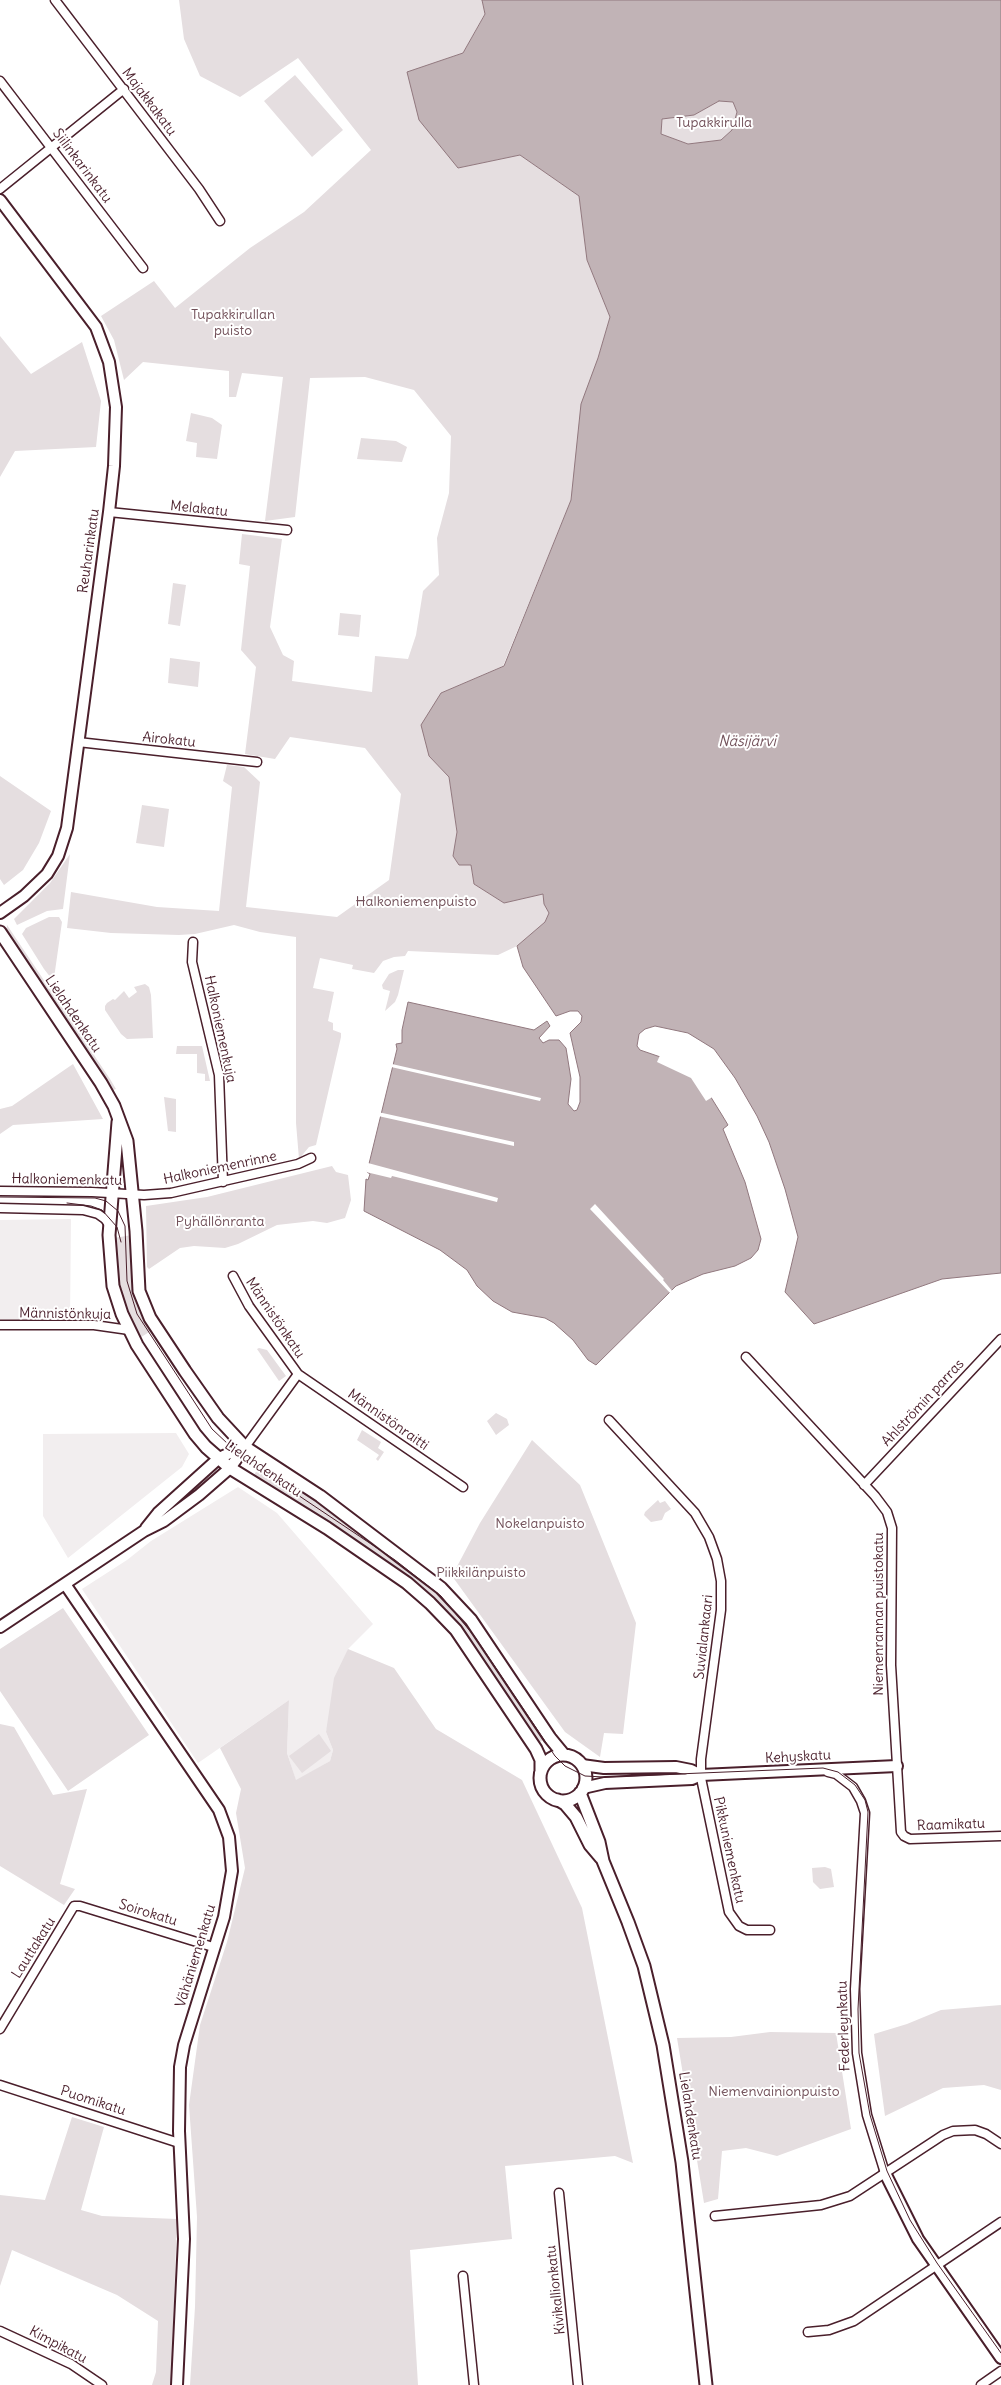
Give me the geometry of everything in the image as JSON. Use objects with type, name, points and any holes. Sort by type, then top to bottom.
[{"type":"main road","name":"Lielahdenkatu","points":[[0,932],[101,1083],[118,1115],[127,1141],[133,1194],[137,1278],[143,1303],[159,1331],[218,1418],[245,1447],[320,1496],[441,1588],[471,1620],[550,1738],[564,1755]]},
{"type":"main road","name":"Lielahdenkatu","points":[[118,1115],[109,1252],[113,1286],[129,1330],[195,1434],[230,1468],[327,1528],[407,1583],[430,1603],[456,1630],[536,1749],[541,1760],[541,1770]]},
{"type":"main road","points":[[564,1755],[577,1760],[582,1765],[585,1776],[581,1790],[574,1798],[558,1800],[551,1797],[541,1786],[541,1770],[550,1759],[564,1755]]},
{"type":"main road","name":"Lielahdenkatu","points":[[581,1790],[599,1842],[603,1861],[644,1966],[669,2078],[682,2162],[706,2385]]},
{"type":"main road","name":"Lielahdenkatu","points":[[558,1800],[565,1804],[576,1817],[590,1846],[603,1861]]},
{"type":"street","name":"Majakkakatu","points":[[55,0],[124,89],[220,220]]},
{"type":"street","name":"Siilinkarinkatu","points":[[0,81],[143,268]]},
{"type":"street","points":[[0,189],[124,89]]},
{"type":"street","name":"Reuharinkatu","points":[[0,200],[96,327],[108,362],[116,408],[114,466],[67,828],[58,856],[47,874],[34,888],[0,913]]},
{"type":"street","name":"Melakatu","points":[[108,512],[287,530]]},
{"type":"street","name":"Airokatu","points":[[78,742],[257,762]]},
{"type":"street","name":"Halkoniemenkuja","points":[[193,942],[192,962],[219,1075],[223,1182]]},
{"type":"street","name":"Halkoniemenrinne","points":[[133,1194],[171,1193],[298,1164],[312,1158]]},
{"type":"street","name":"Halkoniemenkatu","points":[[0,1191],[133,1194]]},
{"type":"street","name":"Halkoniemenkatu","points":[[0,1208],[82,1210],[98,1214],[110,1226]]},
{"type":"street","name":"Männistönkatu","points":[[233,1276],[249,1306],[298,1374],[245,1447]]},
{"type":"street","name":"Männistönkuja","points":[[0,1326],[94,1325],[129,1330]]},
{"type":"street","name":"Ahlströmin parras","points":[[864,1484],[1001,1339]]},
{"type":"street","name":"Niemenrannan puistokatu","points":[[746,1357],[864,1484],[887,1512],[892,1528],[891,1665],[901,1827],[904,1836]]},
{"type":"street","name":"Männistönraitti","points":[[298,1374],[463,1487]]},
{"type":"street","name":"Suvialankaari","points":[[609,1420],[695,1513],[717,1559],[721,1581],[721,1610],[701,1759],[701,1775]]},
{"type":"street","points":[[144,1531],[158,1513],[219,1458],[245,1447]]},
{"type":"street","points":[[0,1627],[144,1531],[164,1521],[198,1496],[230,1468],[245,1447]]},
{"type":"street","name":"Vähäniemenkatu","points":[[65,1584],[218,1810],[229,1838],[232,1871],[224,1917],[213,1947],[184,2045],[179,2091],[179,2143],[184,2239],[177,2385]]},
{"type":"street","name":"Kehyskatu","points":[[582,1765],[604,1768],[676,1767],[691,1770],[701,1775]]},
{"type":"street","name":"Kehyskatu","points":[[581,1790],[605,1783],[692,1779],[701,1775],[897,1766]]},
{"type":"street","name":"Federleynkatu","points":[[820,1769],[836,1774],[849,1783],[858,1794],[864,1813],[856,1989],[857,2053],[867,2116],[885,2173],[908,2221],[935,2265],[1001,2358]]},
{"type":"street","name":"Pikkuniemenkatu","points":[[701,1775],[729,1912],[739,1926],[747,1930],[770,1930]]},
{"type":"street","name":"Raamikatu","points":[[904,1836],[910,1839],[1001,1836]]},
{"type":"street","name":"Soirokatu","points":[[74,1906],[80,1906],[213,1947]]},
{"type":"street","name":"Lauttakatu","points":[[0,2029],[74,1906]]},
{"type":"street","name":"Puomikatu","points":[[0,2085],[179,2143]]},
{"type":"street","points":[[715,2216],[822,2205],[850,2196],[943,2135],[953,2131],[975,2130],[986,2134],[1001,2144]]},
{"type":"street","name":"Kivikallionkatu","points":[[559,2193],[578,2385]]},
{"type":"street","points":[[808,2332],[829,2330],[854,2321],[1001,2222]]},
{"type":"street","points":[[463,2276],[474,2385]]},
{"type":"street","name":"Kimpikatu","points":[[0,2331],[71,2364],[102,2385]]},
{"type":"street","points":[[981,2385],[1001,2370]]},
{"type":"shaded area","points":[[71,1219],[70,1321],[0,1321],[0,1220]]},
{"type":"shaded area","points":[[176,1433],[189,1454],[182,1467],[68,1558],[43,1516],[43,1434]]},
{"type":"shaded area","points":[[238,1487],[277,1513],[373,1624],[348,1649],[326,1732],[333,1750],[330,1761],[296,1781],[287,1753],[289,1700],[198,1763],[82,1589],[127,1560],[151,1541]]},
{"type":"green space","points":[[179,0],[482,0],[485,13],[463,53],[408,72],[458,168],[520,155],[579,196],[587,260],[610,317],[598,358],[576,463],[571,500],[503,666],[441,693],[429,756],[449,777],[457,832],[453,856],[459,865],[471,865],[474,884],[504,903],[543,894],[544,904],[549,913],[545,922],[517,946],[498,955],[408,951],[405,956],[383,961],[374,973],[352,969],[353,965],[320,958],[313,988],[334,992],[328,1021],[333,1023],[333,1030],[341,1033],[341,1037],[316,1145],[309,1147],[299,1159],[296,1123],[296,937],[260,932],[234,925],[195,934],[179,935],[111,933],[67,928],[71,892],[157,907],[219,911],[232,787],[223,781],[227,765],[244,767],[260,782],[246,907],[337,917],[389,880],[401,794],[365,748],[290,737],[275,759],[245,754],[256,667],[241,650],[250,566],[239,564],[242,534],[282,539],[270,627],[283,655],[294,661],[292,681],[372,692],[375,656],[408,659],[416,635],[423,591],[439,575],[437,538],[449,493],[451,436],[414,390],[365,377],[310,378],[295,517],[265,521],[283,377],[242,373],[236,397],[229,397],[229,371],[143,362],[124,380],[114,340],[101,316],[154,281],[175,308],[250,248],[304,212],[371,150],[298,58],[240,97],[200,76],[184,39]]},
{"type":"green space","points":[[295,75],[343,130],[312,157],[264,101]]},
{"type":"green space","name":"Tupakkirulla","points":[[719,101],[733,102],[737,112],[732,130],[721,140],[688,144],[661,134],[662,119],[694,115]]},
{"type":"green space","points":[[0,336],[31,374],[82,342],[101,401],[96,447],[15,451],[0,477]]},
{"type":"green space","points":[[191,413],[212,418],[222,425],[217,459],[196,457],[197,443],[186,441]]},
{"type":"green space","points":[[361,438],[396,441],[407,447],[402,462],[357,459]]},
{"type":"green space","points":[[173,583],[186,585],[180,626],[168,624]]},
{"type":"green space","points":[[340,613],[361,615],[359,637],[338,635]]},
{"type":"green space","points":[[170,658],[200,662],[198,687],[168,683]]},
{"type":"green space","points":[[0,776],[51,811],[39,843],[23,870],[4,885],[0,879]]},
{"type":"green space","points":[[142,805],[169,809],[164,847],[136,843]]},
{"type":"green space","points":[[70,854],[63,909],[47,911],[17,925],[14,919],[50,883]]},
{"type":"green space","points":[[49,917],[59,917],[62,922],[54,978],[51,978],[44,969],[22,934],[26,928]]},
{"type":"green space","points":[[7,925],[116,1089],[113,1090],[7,931]]},
{"type":"green space","points":[[398,970],[404,970],[398,995],[395,1002],[385,1011],[390,991],[383,989],[382,985],[389,974]]},
{"type":"green space","points":[[145,984],[149,987],[151,995],[153,1038],[127,1039],[121,1034],[105,1010],[105,1006],[124,991],[129,998],[137,992],[134,987]]},
{"type":"green space","points":[[177,1046],[202,1046],[210,1081],[205,1081],[205,1074],[197,1073],[197,1054],[176,1054]]},
{"type":"green space","points":[[73,1064],[103,1119],[13,1125],[0,1134],[0,1109],[12,1106]]},
{"type":"green space","points":[[164,1097],[176,1099],[176,1132],[168,1131]]},
{"type":"green space","name":"Pyhällönranta","points":[[332,1166],[336,1172],[348,1175],[351,1200],[345,1218],[327,1223],[313,1221],[277,1225],[238,1244],[225,1248],[194,1246],[180,1248],[149,1269],[147,1267],[146,1206],[207,1197]]},
{"type":"green space","points":[[132,1235],[134,1290],[154,1329],[138,1339],[128,1317],[116,1278],[114,1238]]},
{"type":"green space","points":[[257,1349],[267,1350],[286,1376],[279,1381]]},
{"type":"green space","points":[[496,1413],[507,1419],[509,1425],[496,1435],[487,1421]]},
{"type":"green space","points":[[362,1430],[381,1442],[378,1448],[384,1452],[378,1461],[376,1459],[379,1455],[357,1440]]},
{"type":"green space","name":"Nokelanpuisto","points":[[532,1440],[580,1485],[636,1623],[623,1734],[604,1733],[600,1757],[565,1732],[452,1576],[480,1523]]},
{"type":"green space","points":[[261,1464],[324,1503],[410,1566],[456,1608],[546,1738],[537,1744],[456,1625],[252,1478]]},
{"type":"green space","points":[[658,1500],[660,1503],[665,1501],[671,1509],[665,1513],[662,1520],[651,1522],[644,1515]]},
{"type":"green space","points":[[63,1608],[149,1735],[68,1791],[0,1691],[0,1649]]},
{"type":"green space","points":[[348,1649],[394,1668],[436,1729],[522,1780],[582,1908],[633,2163],[615,2156],[505,2166],[512,2239],[410,2250],[418,2385],[190,2385],[195,2307],[197,2217],[189,2105],[200,2025],[227,1942],[245,1868],[236,1813],[241,1789],[220,1748],[289,1700],[287,1753],[296,1780],[330,1761],[333,1750],[326,1732],[334,1678]]},
{"type":"green space","points":[[0,1724],[14,1727],[53,1795],[87,1789],[60,1884],[75,1889],[64,1905],[0,1866]]},
{"type":"green space","points":[[319,1734],[331,1751],[302,1773],[289,1756]]},
{"type":"green space","points":[[825,1867],[831,1869],[834,1887],[820,1889],[813,1882],[812,1868]]},
{"type":"green space","points":[[1001,2005],[1001,2090],[984,2085],[943,2088],[885,2116],[874,2034],[907,2024],[941,2010]]},
{"type":"green space","name":"Niemenvainionpuisto","points":[[770,2032],[836,2033],[851,2129],[777,2156],[746,2148],[722,2151],[718,2199],[704,2203],[677,2038],[731,2037]]},
{"type":"green space","points":[[72,2117],[104,2127],[81,2210],[102,2216],[177,2219],[171,2385],[152,2385],[156,2372],[158,2321],[117,2295],[12,2250],[0,2286],[0,2195],[45,2200]]},
{"type":"water","name":"Näsijärvi","points":[[482,0],[1001,0],[1001,1273],[942,1279],[814,1324],[785,1292],[798,1237],[785,1189],[769,1142],[757,1116],[735,1078],[714,1049],[688,1033],[655,1026],[645,1029],[639,1034],[637,1046],[640,1050],[678,1063],[699,1078],[728,1125],[723,1129],[745,1182],[761,1239],[758,1250],[751,1258],[735,1266],[703,1274],[676,1286],[596,1365],[588,1360],[573,1340],[554,1323],[545,1318],[512,1312],[493,1301],[477,1286],[467,1270],[440,1250],[364,1211],[366,1179],[368,1180],[370,1174],[367,1172],[397,1049],[396,1044],[402,1043],[402,1030],[408,1002],[534,1030],[547,1021],[550,1026],[539,1038],[543,1043],[549,1040],[559,1040],[566,1048],[571,1079],[568,1104],[574,1111],[577,1110],[580,1102],[580,1077],[570,1033],[581,1022],[582,1016],[578,1011],[570,1011],[556,1016],[523,967],[517,946],[545,922],[549,913],[544,904],[543,894],[504,903],[474,884],[471,865],[459,865],[453,856],[457,832],[449,777],[429,756],[421,725],[441,693],[504,666],[571,500],[581,404],[598,358],[610,317],[587,260],[579,196],[520,155],[458,168],[419,120],[407,72],[463,53],[485,14]],"holes":[[[719,101],[733,102],[737,112],[732,130],[721,140],[688,144],[661,134],[662,119],[694,115]]]},
{"type":"pier","points":[[661,1053],[691,1068],[701,1077],[714,1096],[706,1101],[691,1078],[657,1062]]},
{"type":"pier","points":[[391,1064],[541,1098],[540,1101],[391,1067]]},
{"type":"pier","points":[[378,1112],[514,1142],[514,1146],[378,1116]]},
{"type":"pier","points":[[368,1163],[498,1198],[497,1202],[392,1176],[391,1178],[366,1172]]},
{"type":"pier","points":[[595,1204],[664,1279],[673,1292],[671,1294],[590,1209]]},
{"type":"tram line","points":[[0,1197],[95,1198],[106,1201],[118,1211],[125,1226],[127,1281],[137,1314],[212,1429],[244,1459],[395,1560],[441,1596],[475,1637],[555,1756],[565,1766],[585,1776],[604,1777],[823,1768],[838,1772],[855,1785],[865,1800],[868,1812],[858,2009],[859,2053],[870,2115],[887,2171],[910,2220],[937,2263],[1001,2353]]},
{"type":"tram line","points":[[67,1203],[91,1206],[102,1210],[117,1227],[121,1242]]},
{"type":"park label","name":"Tupakkirullan puisto","points":[[233,324]]},
{"type":"park label","name":"Halkoniemenpuisto","points":[[416,902]]},
{"type":"park label","name":"Piikkilänpuisto","points":[[481,1573]]}]
